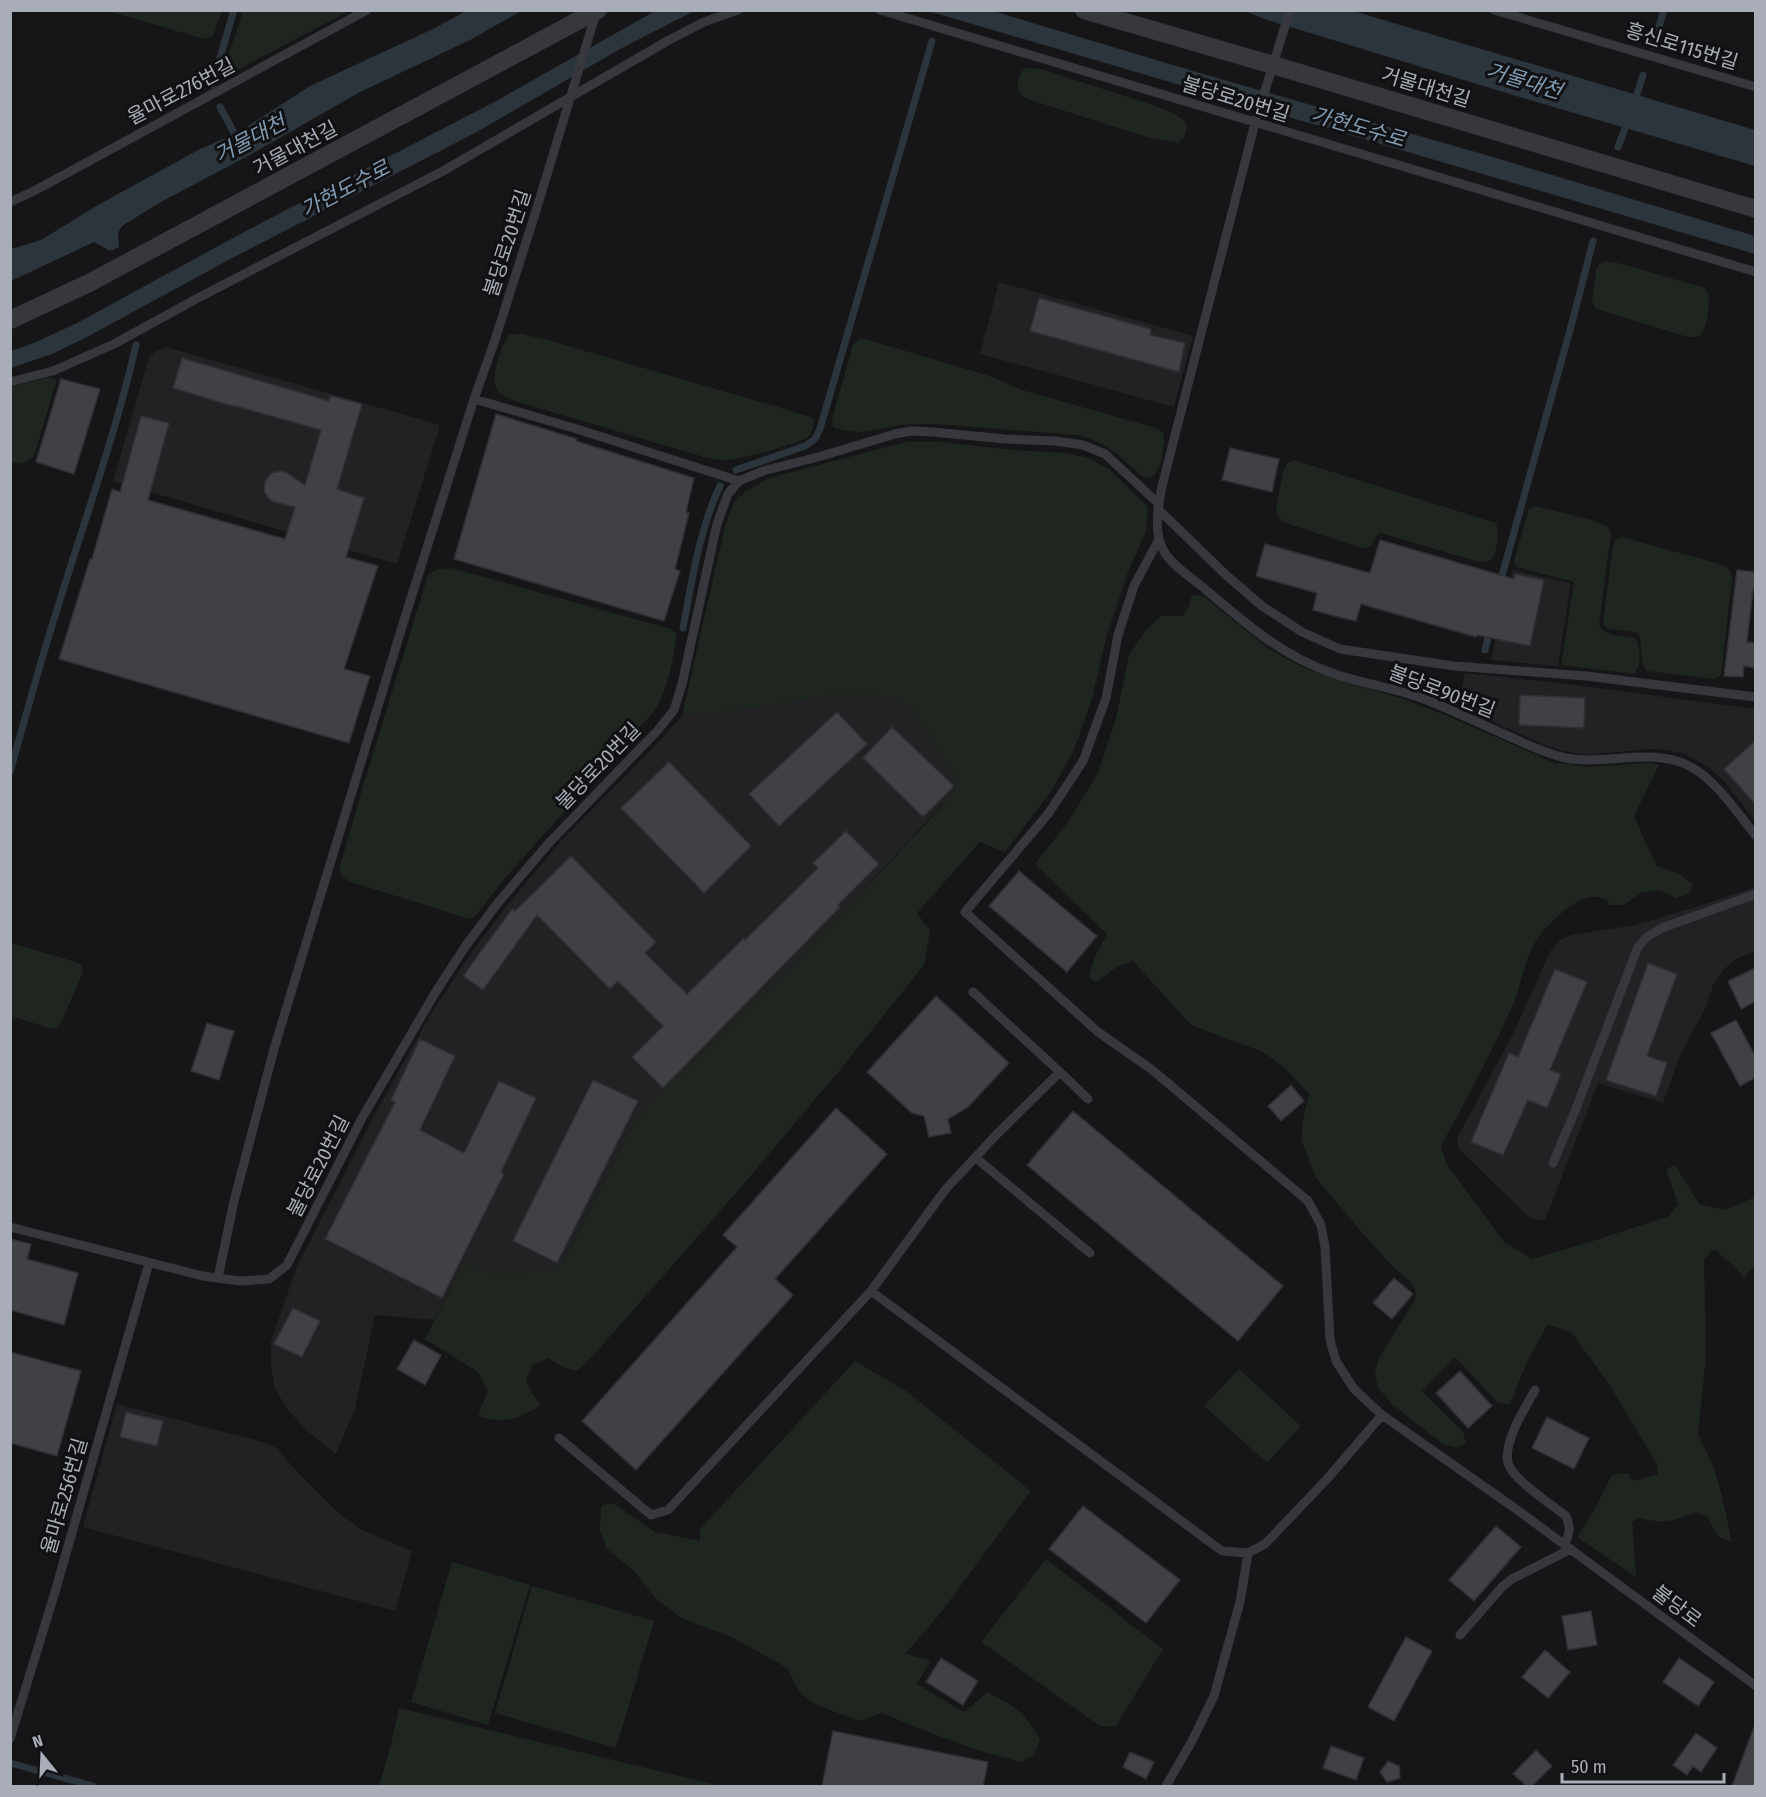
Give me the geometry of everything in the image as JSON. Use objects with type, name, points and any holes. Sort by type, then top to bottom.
[{"type":"street","name":"거물대천길","points":[[1084,10],[1755,209]]},
{"type":"street","name":"거물대천길","points":[[10,320],[89,284],[596,14]]},
{"type":"lane","name":"율마로276번길","points":[[10,202],[368,10]]},
{"type":"lane","points":[[10,382],[53,370],[114,344],[443,171],[669,40],[704,22],[738,10]]},
{"type":"lane","name":"불당로20번길","points":[[880,10],[1755,272]]},
{"type":"lane","points":[[1159,539],[1156,525],[1162,486],[1255,123],[1290,10]]},
{"type":"lane","name":"흥신로115번길","points":[[1494,10],[1755,87]]},
{"type":"lane","name":"불당로20번길","points":[[596,14],[497,333],[474,399],[274,1048],[234,1202],[218,1278],[240,1281],[268,1279],[287,1265],[362,1118],[435,993],[467,944],[497,904],[548,844],[674,710],[682,684],[717,524],[728,494],[739,481]]},
{"type":"lane","points":[[474,399],[739,481],[763,471],[818,458],[911,431],[1083,445],[1105,454],[1217,567],[1262,606],[1302,632],[1340,649],[1454,666],[1586,676],[1755,697]]},
{"type":"lane","name":"불당로90번길","points":[[1159,539],[1165,552],[1177,566],[1252,630],[1296,657],[1333,674],[1391,688],[1424,699],[1543,752],[1589,761],[1653,756],[1673,759],[1692,767],[1709,780],[1755,836]]},
{"type":"lane","name":"불당로","points":[[1159,539],[1134,586],[1118,635],[1106,698],[1083,761],[1048,814],[965,912],[1098,1032],[1151,1069],[1308,1202],[1321,1225],[1325,1247],[1330,1340],[1336,1361],[1354,1389],[1382,1415],[1570,1549],[1755,1686]]},
{"type":"lane","points":[[1553,1163],[1638,947],[1647,937],[1662,928],[1755,894]]},
{"type":"lane","points":[[973,992],[1088,1099]]},
{"type":"lane","points":[[559,1438],[651,1515],[669,1510],[872,1291],[945,1190],[996,1135],[1060,1072]]},
{"type":"lane","points":[[976,1158],[1090,1253]]},
{"type":"lane","points":[[10,1227],[149,1263],[218,1278]]},
{"type":"lane","name":"율마로256번길","points":[[10,1739],[55,1592],[149,1263]]},
{"type":"lane","points":[[872,1291],[1222,1551],[1248,1553],[1265,1544],[1327,1479],[1382,1415]]},
{"type":"lane","points":[[1460,1635],[1502,1587],[1512,1579],[1570,1549],[1570,1526],[1566,1516],[1526,1485],[1514,1474],[1508,1464],[1512,1435],[1535,1390]]},
{"type":"lane","points":[[1166,1786],[1214,1696],[1240,1602],[1248,1553]]},
{"type":"shaded area","points":[[222,10],[213,36],[204,39],[108,11]]},
{"type":"shaded area","points":[[243,10],[349,11],[237,70],[230,69],[227,64],[228,57]]},
{"type":"shaded area","points":[[1026,68],[1041,69],[1173,113],[1184,120],[1187,126],[1184,138],[1178,143],[1147,137],[1027,99],[1018,90],[1022,71]]},
{"type":"shaded area","points":[[1606,261],[1705,288],[1709,295],[1704,331],[1697,337],[1681,335],[1596,309],[1592,303],[1596,270],[1599,264]]},
{"type":"shaded area","points":[[999,282],[1193,336],[1174,407],[980,354]]},
{"type":"shaded area","points":[[510,334],[544,339],[785,409],[813,418],[812,430],[805,439],[772,450],[722,460],[697,455],[511,400],[499,392],[495,380],[497,363]]},
{"type":"shaded area","points":[[859,339],[866,339],[990,376],[1022,390],[1156,428],[1164,434],[1163,452],[1158,469],[1151,478],[1143,477],[1105,446],[1077,435],[933,424],[899,425],[858,432],[833,427],[832,419],[853,345]]},
{"type":"shaded area","points":[[166,347],[440,425],[397,564],[113,481],[149,358]]},
{"type":"shaded area","points":[[55,378],[56,382],[36,450],[26,462],[20,464],[11,462],[11,387]]},
{"type":"shaded area","points":[[906,442],[942,442],[1065,453],[1088,458],[1109,469],[1148,507],[1146,531],[1128,572],[1107,635],[1091,702],[1073,752],[1052,790],[1005,852],[980,842],[917,913],[930,931],[924,965],[844,1065],[737,1192],[591,1358],[577,1371],[564,1368],[548,1358],[533,1365],[526,1379],[531,1392],[541,1405],[526,1414],[503,1420],[478,1415],[488,1391],[478,1372],[425,1339],[464,1263],[496,1274],[552,1271],[562,1263],[635,1122],[649,1104],[795,964],[933,816],[956,786],[953,772],[911,707],[890,697],[837,694],[747,709],[682,716],[725,527],[734,502],[745,492],[769,478]]},
{"type":"shaded area","points":[[1294,460],[1496,523],[1496,549],[1492,559],[1479,562],[1381,533],[1376,536],[1371,545],[1361,548],[1283,522],[1277,515],[1276,506],[1284,470],[1287,463]]},
{"type":"shaded area","points":[[1535,506],[1607,526],[1611,533],[1599,624],[1609,634],[1636,639],[1640,657],[1634,674],[1561,665],[1574,582],[1516,567],[1514,561],[1529,509]]},
{"type":"shaded area","points":[[1622,537],[1723,565],[1730,570],[1732,579],[1721,675],[1715,679],[1647,671],[1643,663],[1638,633],[1606,628],[1603,623],[1613,547],[1615,540]]},
{"type":"shaded area","points":[[451,568],[671,629],[677,635],[667,683],[655,710],[505,878],[477,914],[470,919],[351,882],[342,877],[339,870],[428,575],[437,569]]},
{"type":"shaded area","points":[[1512,570],[1571,583],[1558,666],[1491,660]]},
{"type":"shaded area","points":[[1192,595],[1203,596],[1269,649],[1304,668],[1443,714],[1552,762],[1588,767],[1648,763],[1659,765],[1634,816],[1657,866],[1681,875],[1693,885],[1689,893],[1676,898],[1659,890],[1641,893],[1623,905],[1610,905],[1605,899],[1595,897],[1585,899],[1564,911],[1545,929],[1533,946],[1527,960],[1515,1000],[1504,1025],[1441,1146],[1446,1163],[1504,1242],[1532,1259],[1669,1216],[1678,1204],[1666,1169],[1675,1165],[1699,1204],[1725,1210],[1755,1197],[1755,1266],[1744,1277],[1714,1249],[1704,1259],[1706,1355],[1698,1435],[1713,1465],[1732,1542],[1719,1537],[1707,1517],[1696,1512],[1668,1521],[1639,1518],[1632,1522],[1636,1577],[1577,1537],[1612,1475],[1628,1473],[1632,1481],[1658,1474],[1657,1464],[1609,1384],[1572,1333],[1548,1324],[1527,1362],[1510,1404],[1498,1403],[1455,1357],[1422,1391],[1463,1432],[1466,1443],[1458,1448],[1443,1444],[1393,1405],[1378,1388],[1375,1373],[1379,1358],[1414,1301],[1416,1293],[1412,1283],[1392,1266],[1316,1178],[1301,1139],[1309,1094],[1285,1068],[1263,1052],[1191,1025],[1133,961],[1117,967],[1096,982],[1089,978],[1095,956],[1107,934],[1035,864],[1068,822],[1098,773],[1116,718],[1129,655],[1146,630],[1161,616],[1182,616],[1188,608]]},
{"type":"shaded area","points":[[1464,673],[1755,709],[1755,821],[1723,780],[1707,766],[1685,754],[1649,749],[1586,755],[1563,751],[1460,707]]},
{"type":"shaded area","points":[[837,694],[890,697],[911,707],[953,772],[956,786],[950,796],[795,964],[649,1104],[635,1122],[562,1263],[552,1271],[495,1274],[464,1263],[434,1320],[375,1315],[355,1408],[336,1454],[307,1431],[288,1410],[275,1389],[271,1366],[271,1341],[297,1266],[375,1114],[430,1015],[474,949],[559,843],[682,716],[747,709]]},
{"type":"shaded area","points":[[1755,887],[1755,951],[1736,959],[1722,971],[1713,985],[1706,1007],[1680,1055],[1663,1103],[1598,1083],[1545,1220],[1531,1219],[1458,1148],[1457,1138],[1513,1034],[1551,950],[1560,940],[1572,935],[1635,925]]},
{"type":"shaded area","points":[[11,943],[82,965],[83,972],[61,1023],[56,1028],[49,1028],[11,1016]]},
{"type":"shaded area","points":[[855,1361],[906,1391],[1031,1491],[939,1615],[905,1654],[931,1660],[917,1684],[964,1712],[988,1692],[1018,1711],[1029,1722],[1040,1739],[1035,1754],[1023,1762],[969,1747],[882,1713],[859,1721],[812,1703],[798,1690],[787,1668],[734,1638],[683,1619],[655,1598],[634,1571],[607,1549],[600,1530],[601,1507],[608,1503],[616,1505],[655,1532],[700,1541],[700,1529]]},
{"type":"shaded area","points":[[1239,1369],[1301,1426],[1267,1463],[1204,1406]]},
{"type":"shaded area","points":[[117,1404],[255,1440],[278,1449],[296,1471],[335,1510],[360,1529],[412,1551],[395,1611],[83,1527]]},
{"type":"shaded area","points":[[1046,1559],[1163,1649],[1116,1726],[1100,1726],[981,1642]]},
{"type":"shaded area","points":[[452,1562],[530,1585],[488,1725],[411,1702]]},
{"type":"shaded area","points":[[532,1586],[654,1621],[616,1748],[495,1713]]},
{"type":"shaded area","points":[[399,1708],[721,1786],[379,1786]]},
{"type":"water","name":"거물대천","points":[[466,11],[521,11],[470,40],[360,92],[248,156],[159,203],[122,226],[118,233],[119,247],[110,251],[94,242],[11,281],[11,249],[41,240],[98,205],[200,149],[237,133],[310,86],[435,28]]},
{"type":"water","name":"가현도수로","points":[[655,11],[694,11],[620,49],[475,133],[236,256],[87,337],[52,354],[11,368],[11,351],[77,323],[244,232],[498,100]]},
{"type":"water","name":"가현도수로","points":[[928,11],[993,11],[1486,155],[1755,236],[1755,254]]},
{"type":"water","name":"거물대천","points":[[1245,11],[1353,11],[1755,130],[1755,166],[1523,98],[1264,19]]},
{"type":"building","points":[[1039,298],[1151,329],[1150,335],[1185,343],[1179,372],[1030,331]]},
{"type":"building","points":[[182,358],[329,401],[331,396],[362,404],[337,489],[364,498],[346,557],[378,566],[344,669],[370,676],[349,743],[59,659],[112,489],[120,492],[141,416],[169,423],[148,500],[285,539],[295,507],[269,499],[264,491],[265,481],[271,473],[282,471],[305,485],[321,430],[173,388]]},
{"type":"building","points":[[61,379],[100,389],[74,474],[36,462]]},
{"type":"building","points":[[496,414],[694,478],[686,512],[689,513],[675,569],[680,571],[664,621],[454,559]]},
{"type":"building","points":[[1230,448],[1279,459],[1272,492],[1222,480]]},
{"type":"building","points":[[1380,540],[1514,579],[1515,574],[1544,580],[1530,646],[1477,635],[1476,637],[1361,604],[1356,621],[1334,616],[1313,610],[1317,593],[1256,576],[1265,544],[1370,573]]},
{"type":"building","points":[[1737,570],[1755,572],[1755,591],[1753,590],[1747,642],[1755,643],[1755,668],[1744,666],[1743,677],[1724,676]]},
{"type":"building","points":[[1520,695],[1585,698],[1584,728],[1519,725]]},
{"type":"building","points":[[837,712],[867,744],[779,826],[749,794]]},
{"type":"building","points":[[892,727],[954,786],[923,817],[863,758]]},
{"type":"building","points":[[1755,741],[1755,804],[1724,769]]},
{"type":"building","points":[[669,762],[751,846],[704,893],[621,808]]},
{"type":"building","points":[[846,831],[879,864],[663,1088],[632,1057],[663,1026],[618,981],[610,989],[537,915],[483,990],[463,976],[512,909],[515,911],[571,856],[656,942],[645,953],[687,994],[818,868],[813,863]]},
{"type":"building","points":[[1019,871],[1097,936],[1067,972],[989,906]]},
{"type":"building","points":[[1648,963],[1677,974],[1647,1056],[1667,1063],[1656,1096],[1606,1080]]},
{"type":"building","points":[[1755,968],[1755,1002],[1741,1009],[1728,981]]},
{"type":"building","points":[[1555,969],[1587,982],[1550,1070],[1561,1074],[1547,1108],[1528,1100],[1503,1155],[1471,1142],[1509,1053],[1518,1057]]},
{"type":"building","points":[[936,996],[1009,1063],[968,1107],[948,1119],[951,1133],[929,1137],[924,1116],[912,1113],[867,1072]]},
{"type":"building","points":[[1736,1020],[1755,1056],[1755,1078],[1740,1086],[1711,1033]]},
{"type":"building","points":[[207,1023],[234,1031],[219,1080],[191,1071]]},
{"type":"building","points":[[420,1039],[455,1056],[420,1130],[464,1153],[499,1081],[536,1098],[501,1172],[504,1174],[442,1298],[325,1239],[395,1102],[391,1100]]},
{"type":"building","points":[[593,1080],[638,1101],[557,1263],[513,1241]]},
{"type":"building","points":[[1291,1085],[1304,1101],[1281,1121],[1268,1106]]},
{"type":"building","points":[[836,1108],[887,1154],[775,1279],[793,1295],[636,1470],[582,1421],[737,1247],[723,1235]]},
{"type":"building","points":[[1073,1111],[1283,1286],[1238,1341],[1027,1165]]},
{"type":"building","points":[[10,1239],[31,1244],[27,1259],[78,1273],[64,1325],[10,1310]]},
{"type":"building","points":[[1394,1278],[1413,1294],[1392,1319],[1373,1303]]},
{"type":"building","points":[[293,1308],[320,1321],[302,1357],[274,1344]]},
{"type":"building","points":[[414,1340],[441,1355],[425,1385],[397,1369]]},
{"type":"building","points":[[10,1352],[81,1371],[57,1456],[10,1443]]},
{"type":"building","points":[[1460,1371],[1492,1406],[1468,1428],[1436,1393]]},
{"type":"building","points":[[126,1412],[163,1421],[157,1446],[120,1437]]},
{"type":"building","points":[[1547,1417],[1589,1438],[1574,1469],[1532,1448]]},
{"type":"building","points":[[1083,1506],[1180,1580],[1146,1623],[1049,1549]]},
{"type":"building","points":[[1496,1526],[1521,1547],[1474,1601],[1449,1580]]},
{"type":"building","points":[[1591,1611],[1597,1645],[1568,1650],[1562,1616]]},
{"type":"building","points":[[1406,1637],[1432,1651],[1394,1721],[1368,1707]]},
{"type":"building","points":[[1545,1650],[1570,1672],[1548,1698],[1522,1677]]},
{"type":"building","points":[[941,1658],[978,1681],[963,1705],[926,1682]]},
{"type":"building","points":[[1679,1658],[1714,1682],[1698,1706],[1663,1682]]},
{"type":"building","points":[[1754,1727],[1755,1786],[1732,1786]]},
{"type":"building","points":[[833,1731],[988,1762],[983,1786],[822,1786]]},
{"type":"building","points":[[1696,1733],[1717,1748],[1701,1772],[1693,1766],[1687,1775],[1673,1765]]},
{"type":"building","points":[[1331,1746],[1364,1758],[1356,1780],[1323,1768]]},
{"type":"building","points":[[1536,1750],[1552,1766],[1532,1786],[1527,1786],[1513,1774]]},
{"type":"building","points":[[1130,1752],[1154,1762],[1146,1779],[1123,1767]]},
{"type":"building","points":[[1388,1761],[1399,1766],[1400,1778],[1387,1782],[1380,1772]]},
{"type":"waterway","points":[[212,85],[234,10]]},
{"type":"waterway","points":[[1653,46],[1664,10]]},
{"type":"waterway","points":[[736,470],[805,446],[815,439],[820,429],[932,41]]},
{"type":"waterway","points":[[1634,104],[1643,75]]},
{"type":"waterway","name":"거물대천","points":[[220,107],[239,142]]},
{"type":"waterway","points":[[1618,147],[1628,120]]},
{"type":"waterway","points":[[1500,583],[1593,241]]},
{"type":"waterway","points":[[10,772],[32,692],[109,447],[136,345]]},
{"type":"waterway","points":[[683,628],[701,538],[720,486]]},
{"type":"waterway","points":[[1485,650],[1490,629]]},
{"type":"waterway","points":[[10,1763],[93,1786]]}]
